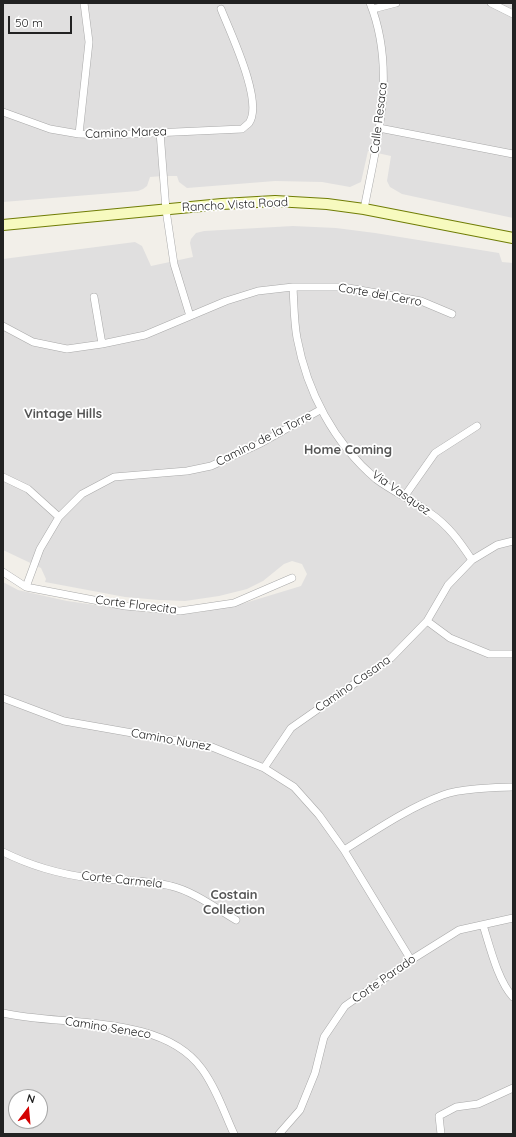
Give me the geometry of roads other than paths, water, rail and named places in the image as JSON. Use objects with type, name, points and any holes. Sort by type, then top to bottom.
[{"type":"main road","name":"Rancho Vista Road","points":[[3,225],[275,201],[328,204],[364,209],[513,238]]},
{"type":"street","points":[[79,134],[89,42],[84,3]]},
{"type":"street","points":[[372,6],[396,3]]},
{"type":"street","points":[[490,3],[513,14]]},
{"type":"street","name":"Calle Resaca","points":[[364,209],[380,128],[383,97],[384,67],[381,42],[372,6]]},
{"type":"street","name":"Camino Marea","points":[[3,112],[50,129],[79,134],[109,136],[160,132],[242,129],[249,122],[253,112],[253,99],[246,74],[221,9]]},
{"type":"street","points":[[380,128],[513,154]]},
{"type":"street","points":[[160,132],[166,210],[174,264],[190,316]]},
{"type":"street","name":"Corte del Cerro","points":[[3,326],[33,342],[67,349],[145,336],[190,316],[258,291],[293,287],[343,287],[421,301],[452,314]]},
{"type":"street","name":"Via Vasquez","points":[[293,287],[297,337],[307,378],[320,410],[350,452],[376,479],[430,513],[455,534],[472,560]]},
{"type":"street","points":[[94,297],[102,344]]},
{"type":"street","name":"Camino de la Torre","points":[[26,587],[40,549],[59,517],[82,494],[114,477],[187,471],[212,466],[261,443],[320,410]]},
{"type":"street","points":[[404,497],[435,453],[477,426]]},
{"type":"street","points":[[3,476],[28,489],[59,517]]},
{"type":"street","name":"Camino Casana","points":[[264,768],[291,728],[391,658],[427,621],[448,585],[472,560],[497,545],[513,541]]},
{"type":"street","name":"Corte Florecita","points":[[3,572],[26,587],[125,606],[180,610],[234,603],[292,578]]},
{"type":"street","points":[[427,621],[450,638],[489,654],[513,654]]},
{"type":"street","name":"Camino Nunez","points":[[3,698],[64,721],[212,747],[264,768],[294,787],[319,815],[344,850],[411,960]]},
{"type":"street","points":[[344,850],[392,820],[444,794],[495,787],[513,787]]},
{"type":"street","name":"Corte Carmela","points":[[3,852],[46,871],[90,878],[134,880],[172,886],[204,901],[236,920]]},
{"type":"street","name":"Corte Parado","points":[[279,1134],[300,1110],[315,1073],[324,1037],[345,1006],[411,960],[459,930],[513,918]]},
{"type":"street","points":[[483,925],[495,962],[507,991],[513,997]]},
{"type":"street","name":"Camino Seneco","points":[[3,1013],[149,1032],[176,1044],[201,1068],[216,1092],[234,1134]]},
{"type":"street","points":[[441,1134],[439,1116],[456,1107],[478,1104],[513,1088]]},
{"type":"district","name":"Vintage Hills","points":[[63,414]]},
{"type":"district","name":"Home Coming","points":[[348,450]]},
{"type":"district","name":"Costain Collection","points":[[234,902]]}]
